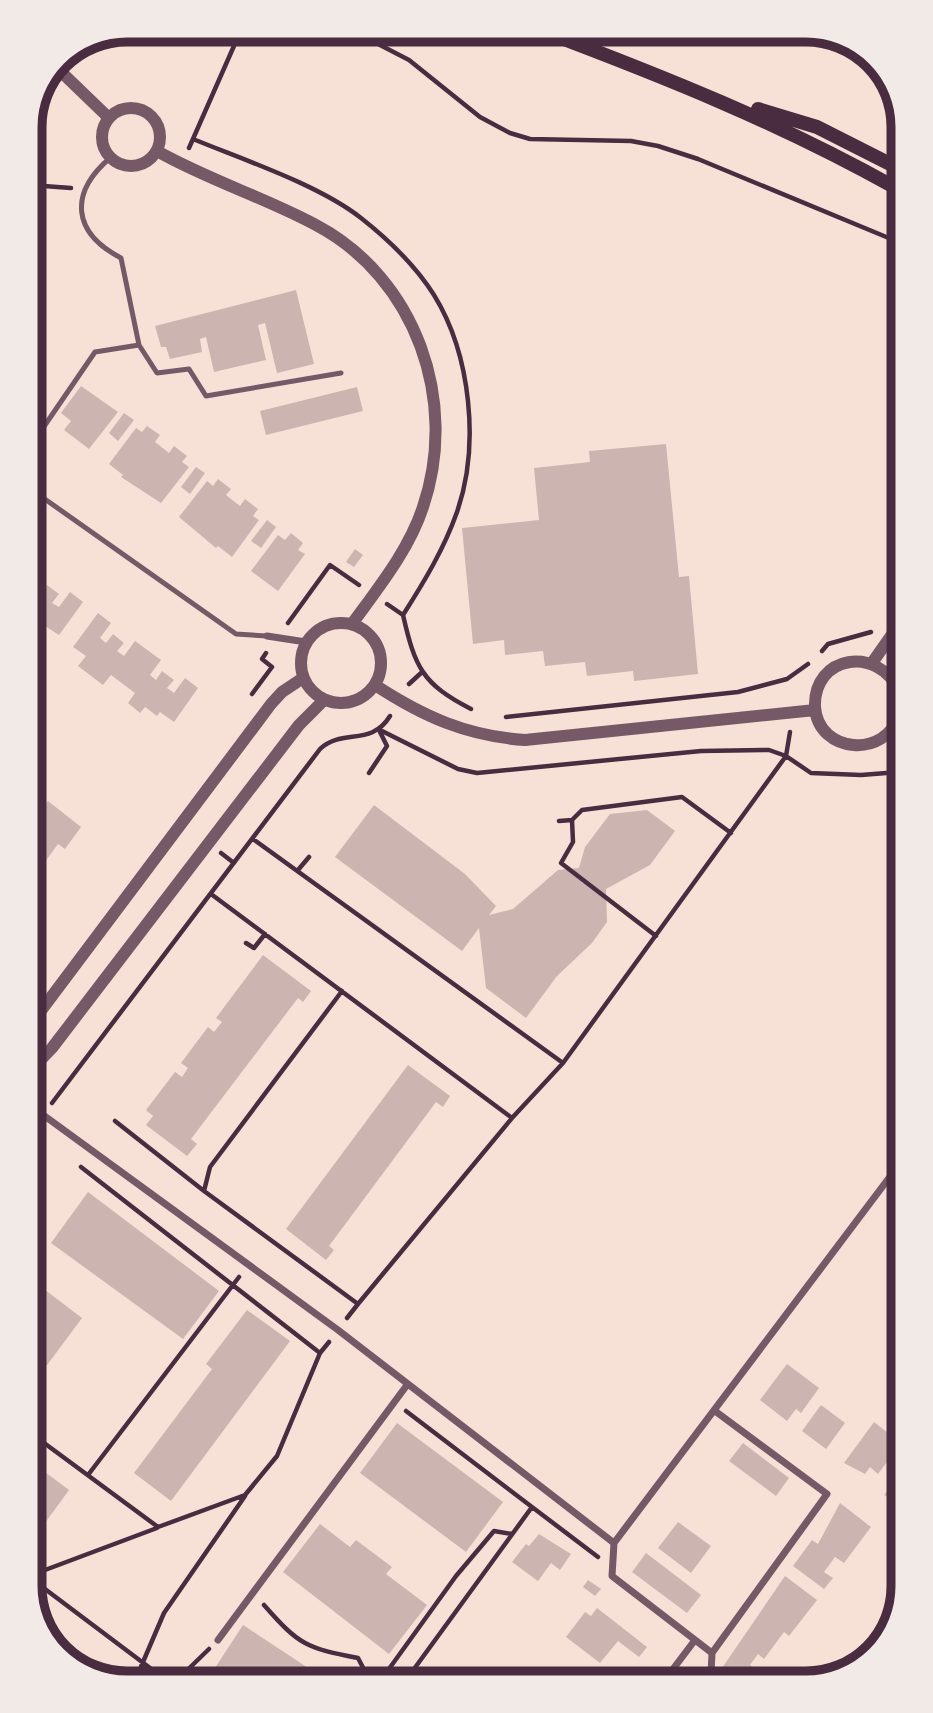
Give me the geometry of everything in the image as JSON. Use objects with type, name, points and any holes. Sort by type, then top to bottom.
[{"type":"main road","points":[[572,42],[704,92],[817,127],[891,164]]},
{"type":"main road","points":[[704,92],[818,144],[891,185]]},
{"type":"street","points":[[62,73],[109,117]]},
{"type":"street","points":[[135,107],[152,116],[160,133],[157,151],[144,164],[118,164],[105,151],[102,134],[109,117],[116,111],[135,107]]},
{"type":"street","points":[[157,151],[181,165],[317,225],[363,257],[394,294],[416,332],[433,381],[438,419],[433,465],[423,508],[404,548],[352,624]]},
{"type":"street","points":[[334,623],[352,624],[368,633],[379,649],[381,667],[375,685],[361,699],[343,704],[324,700],[312,692],[303,678],[301,660],[306,642],[318,630],[334,623]]},
{"type":"street","points":[[267,636],[306,642]]},
{"type":"street","points":[[872,663],[891,636]]},
{"type":"street","points":[[891,677],[872,663],[850,662],[830,670],[821,681],[815,710],[828,734],[853,746],[867,745],[891,736]]},
{"type":"street","points":[[42,1009],[271,704],[282,692],[303,678]]},
{"type":"street","points":[[375,685],[399,701],[473,733],[525,740],[815,710]]},
{"type":"street","points":[[42,1059],[299,725],[324,700]]},
{"type":"street","points":[[43,1115],[248,1265],[614,1543]]},
{"type":"street","points":[[712,1653],[612,1576],[614,1543],[891,1175]]},
{"type":"street","points":[[218,1640],[407,1385]]},
{"type":"street","points":[[711,1671],[712,1653],[827,1494],[715,1411]]},
{"type":"street","points":[[672,1671],[695,1640]]},
{"type":"lane","points":[[110,158],[88,184],[82,198],[83,224],[104,249],[121,258],[139,345],[157,373],[189,369],[206,396],[341,373]]},
{"type":"lane","points":[[42,429],[95,352],[139,345]]},
{"type":"lane","points":[[42,497],[236,634],[267,636]]},
{"type":"path","points":[[181,165],[237,42]]},
{"type":"path","points":[[374,42],[409,60],[480,117],[510,133],[530,139],[558,137],[658,146],[698,159],[891,239]]},
{"type":"path","points":[[193,139],[317,193],[360,217],[405,257],[435,297],[458,352],[469,419],[469,450],[458,510],[435,562],[403,615],[421,673],[441,693],[480,712]]},
{"type":"path","points":[[42,186],[66,189],[88,184]]},
{"type":"path","points":[[500,718],[738,692],[787,679],[815,659],[828,644],[873,632],[888,640]]},
{"type":"path","points":[[358,1304],[512,1118],[563,1063],[786,756],[790,743],[787,679]]},
{"type":"path","points":[[380,730],[399,701]]},
{"type":"path","points":[[369,773],[387,746],[380,730]]},
{"type":"path","points":[[43,1115],[329,740],[380,730],[458,769],[477,773],[701,751],[769,750],[786,756],[811,773],[861,775],[891,773]]},
{"type":"path","points":[[559,821],[572,820],[582,810],[682,797],[731,833]]},
{"type":"path","points":[[572,820],[573,842],[561,863],[656,936]]},
{"type":"path","points":[[253,839],[563,1063]]},
{"type":"path","points":[[298,870],[309,857]]},
{"type":"path","points":[[211,894],[512,1118]]},
{"type":"path","points":[[246,943],[254,948],[265,934]]},
{"type":"path","points":[[204,1191],[210,1167],[342,991]]},
{"type":"path","points":[[88,1475],[248,1265]]},
{"type":"path","points":[[139,1671],[164,1613],[245,1495],[277,1456],[320,1353]]},
{"type":"path","points":[[394,1402],[612,1568]]},
{"type":"path","points":[[42,1441],[158,1528]]},
{"type":"path","points":[[42,1571],[245,1495]]},
{"type":"path","points":[[413,1671],[532,1507]]},
{"type":"path","points":[[388,1671],[456,1576],[495,1531],[512,1534]]},
{"type":"path","points":[[42,1587],[155,1671]]},
{"type":"path","points":[[252,1592],[292,1637],[313,1649],[358,1658],[365,1671]]},
{"type":"path","points":[[185,1671],[218,1640]]},
{"type":"building","points":[[296,290],[314,364],[277,373],[265,323],[258,325],[266,360],[214,372],[206,337],[200,339],[202,352],[170,359],[166,347],[161,347],[155,326]]},
{"type":"building","points":[[81,386],[118,412],[89,449],[64,430],[71,421],[61,413]]},
{"type":"building","points":[[357,387],[363,411],[266,435],[260,411]]},
{"type":"building","points":[[124,413],[134,420],[118,441],[109,433]]},
{"type":"building","points":[[147,426],[160,435],[155,442],[169,453],[174,446],[187,456],[182,462],[189,467],[161,503],[121,477],[123,475],[109,464],[136,428],[142,432]]},
{"type":"building","points":[[666,444],[679,577],[689,576],[698,674],[634,681],[633,671],[587,676],[585,662],[545,666],[543,651],[505,655],[504,640],[473,644],[462,528],[539,520],[534,468],[590,462],[589,451]]},
{"type":"building","points":[[196,467],[205,473],[190,494],[181,487]]},
{"type":"building","points":[[218,479],[231,489],[226,495],[240,506],[245,499],[258,509],[253,516],[259,520],[232,557],[218,546],[216,548],[179,517],[207,481],[213,486]]},
{"type":"building","points":[[267,520],[276,527],[261,548],[251,541]]},
{"type":"building","points":[[291,533],[303,543],[298,550],[305,554],[278,591],[251,571],[278,535],[285,540]]},
{"type":"building","points":[[355,549],[363,555],[354,567],[346,562]]},
{"type":"building","points":[[47,585],[59,594],[52,603],[59,607],[70,592],[83,602],[59,635],[45,626],[42,630],[42,592]]},
{"type":"building","points":[[98,613],[111,623],[100,638],[106,643],[113,634],[124,643],[117,651],[124,656],[135,641],[161,660],[150,675],[156,680],[162,671],[174,680],[167,688],[174,693],[185,678],[198,688],[174,722],[160,712],[157,716],[145,707],[140,713],[128,703],[135,693],[111,675],[103,685],[78,666],[86,656],[73,647]]},
{"type":"building","points":[[48,801],[81,827],[65,849],[58,844],[42,866],[42,808]]},
{"type":"building","points":[[374,805],[465,874],[496,906],[489,915],[513,909],[558,870],[579,868],[585,847],[610,814],[647,810],[675,831],[650,865],[606,889],[607,922],[592,943],[557,976],[526,1018],[486,988],[479,928],[462,951],[335,857]]},
{"type":"building","points":[[263,955],[311,991],[303,1002],[298,998],[191,1139],[197,1144],[187,1156],[146,1125],[153,1116],[146,1110],[175,1072],[182,1077],[188,1068],[181,1063],[208,1027],[214,1032],[222,1022],[216,1018]]},
{"type":"building","points":[[408,1065],[450,1096],[443,1107],[436,1102],[329,1246],[334,1250],[326,1260],[286,1229]]},
{"type":"building","points":[[88,1192],[219,1291],[183,1339],[51,1243]]},
{"type":"building","points":[[42,1288],[82,1318],[42,1372]]},
{"type":"building","points":[[247,1310],[290,1341],[171,1501],[134,1473],[212,1369],[206,1364]]},
{"type":"building","points":[[787,1364],[819,1388],[801,1413],[796,1409],[787,1421],[760,1400]]},
{"type":"building","points":[[821,1405],[845,1423],[826,1449],[802,1431]]},
{"type":"building","points":[[874,1422],[891,1435],[891,1459],[878,1474],[870,1467],[865,1474],[844,1463]]},
{"type":"building","points":[[397,1423],[503,1502],[466,1552],[360,1473]]},
{"type":"building","points":[[743,1443],[789,1478],[776,1496],[729,1461]]},
{"type":"building","points":[[42,1470],[69,1490],[42,1527]]},
{"type":"building","points":[[891,1486],[891,1499],[884,1495]]},
{"type":"building","points":[[840,1503],[871,1527],[844,1563],[835,1557],[824,1572],[833,1578],[824,1589],[793,1566],[812,1540],[818,1544]]},
{"type":"building","points":[[678,1522],[711,1546],[691,1573],[658,1548]]},
{"type":"building","points":[[320,1524],[350,1547],[356,1540],[392,1567],[386,1574],[427,1605],[389,1654],[283,1572]]},
{"type":"building","points":[[539,1534],[571,1554],[560,1570],[551,1563],[538,1581],[512,1562],[526,1544],[529,1546]]},
{"type":"building","points":[[646,1553],[701,1595],[687,1613],[632,1572]]},
{"type":"building","points":[[785,1576],[817,1600],[789,1636],[784,1632],[764,1659],[758,1654],[750,1665],[759,1671],[720,1671]]},
{"type":"building","points":[[588,1580],[601,1589],[595,1596],[583,1587]]},
{"type":"building","points":[[597,1608],[647,1647],[639,1657],[618,1641],[600,1663],[566,1637],[585,1612],[591,1616]]},
{"type":"building","points":[[243,1625],[313,1671],[213,1671]]}]
